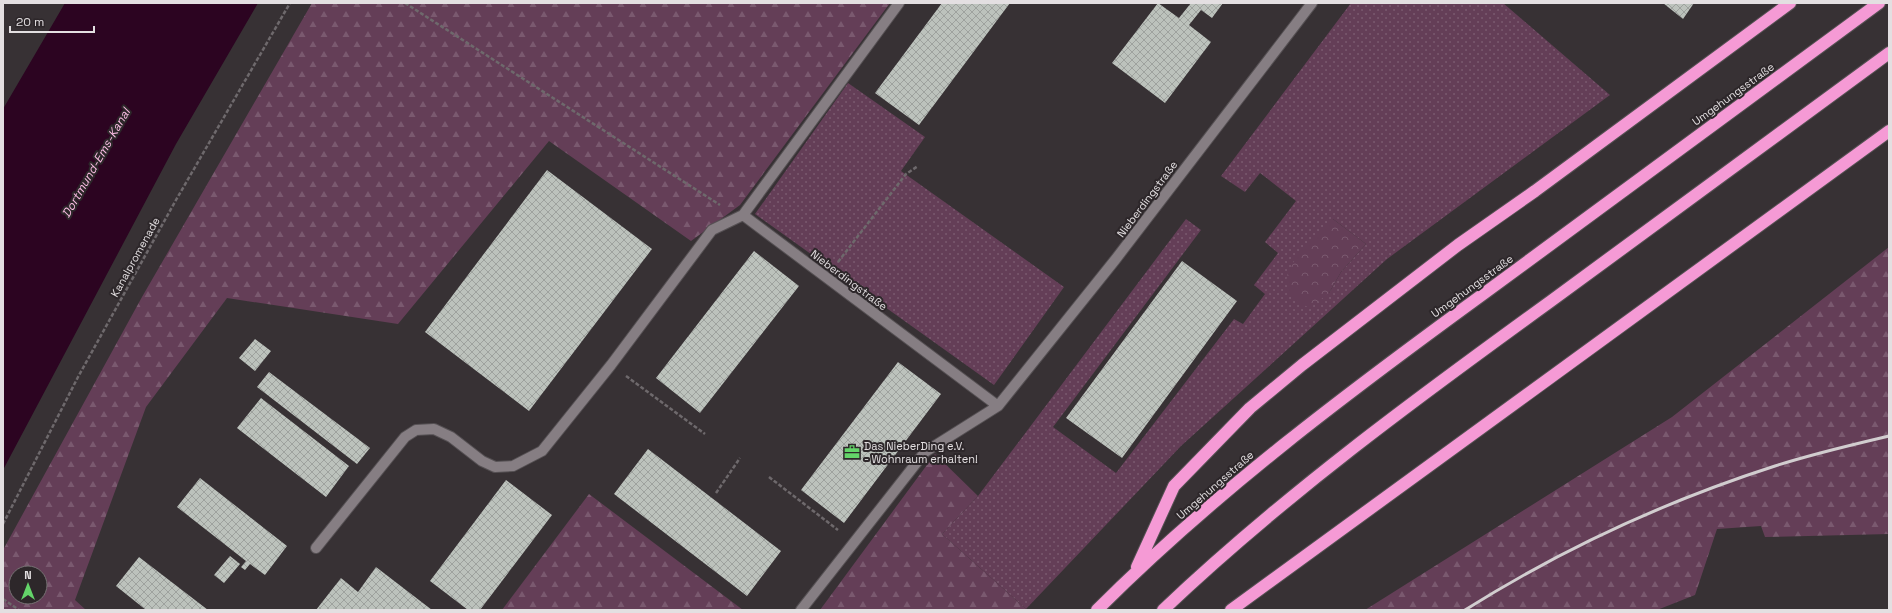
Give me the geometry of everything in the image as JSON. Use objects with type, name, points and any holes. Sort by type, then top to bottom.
[{"type":"highway","points":[[1135,572],[1174,486],[1250,408],[1302,365],[1458,245],[1548,182],[1790,3]]},
{"type":"highway","name":"Umgehungsstraße","points":[[1097,610],[1135,572],[1234,485],[1298,432],[1428,334],[1879,3]]},
{"type":"highway","points":[[1162,610],[1260,522],[1378,428],[1889,53]]},
{"type":"highway","points":[[1231,610],[1889,131]]},
{"type":"street","points":[[316,548],[405,437],[416,430],[434,429],[452,437],[482,461],[496,467],[513,466],[542,451],[611,365],[712,230],[743,215],[899,3]]},
{"type":"street","name":"Nieberdingstraße","points":[[801,610],[925,452],[998,406],[1115,260],[1312,3]]},
{"type":"street","name":"Nieberdingstraße","points":[[743,215],[825,278],[998,406]]},
{"type":"path","name":"Kanalpromenade","points":[[3,524],[78,377],[176,200],[290,3]]},
{"type":"path","points":[[405,3],[724,207]]},
{"type":"path","points":[[825,278],[906,174],[918,166]]},
{"type":"path","points":[[611,365],[705,434]]},
{"type":"path","points":[[716,493],[740,458]]},
{"type":"path","points":[[769,477],[854,542]]},
{"type":"path","points":[[3,599],[19,610]]},
{"type":"green space","points":[[312,3],[890,3],[740,205],[691,241],[549,141],[398,324],[227,298],[146,407],[75,600],[86,610],[3,610],[3,550],[142,297]]},
{"type":"green space","points":[[1351,3],[1503,3],[1610,95],[1387,259],[1181,446],[1026,609],[942,534],[978,496],[1186,219],[1201,230],[1053,427],[1116,473],[1234,319],[1243,324],[1265,294],[1254,285],[1278,253],[1265,242],[1296,201],[1260,173],[1245,192],[1221,176]],"holes":[[[1333,219],[1366,244],[1341,272],[1329,293]]]},
{"type":"green space","points":[[848,83],[925,137],[901,171],[1064,287],[994,385],[755,214]]},
{"type":"green space","points":[[1333,219],[1366,244],[1341,272],[1329,293],[1311,307],[1306,306],[1293,296],[1287,287],[1287,277],[1291,266],[1298,255]]},
{"type":"green space","points":[[1889,247],[1889,534],[1765,537],[1761,526],[1717,529],[1695,595],[1657,610],[1365,610],[1672,417]]},
{"type":"green space","points":[[935,454],[978,496],[942,534],[1026,609],[820,610]]},
{"type":"green space","points":[[589,494],[743,610],[502,610]]},
{"type":"water","name":"Dortmund-Ems-Kanal","points":[[65,3],[258,3],[176,144],[3,470],[3,109]]},
{"type":"building","points":[[942,3],[1010,3],[919,125],[875,93]]},
{"type":"building","points":[[1158,3],[1179,18],[1191,3],[1223,3],[1212,18],[1201,10],[1189,25],[1211,42],[1165,103],[1112,63]]},
{"type":"building","points":[[1663,3],[1694,3],[1683,19]]},
{"type":"building","points":[[547,170],[652,249],[529,411],[425,332]]},
{"type":"building","points":[[754,251],[799,286],[700,413],[656,378]]},
{"type":"building","points":[[1182,261],[1237,301],[1122,458],[1066,418]]},
{"type":"building","points":[[255,339],[271,351],[255,371],[239,358]]},
{"type":"building","points":[[898,362],[941,394],[844,523],[801,490]]},
{"type":"building","points":[[269,372],[370,448],[357,464],[257,387]]},
{"type":"building","points":[[261,398],[349,466],[326,497],[237,428]]},
{"type":"building","points":[[648,449],[781,551],[747,596],[614,494]]},
{"type":"building","points":[[200,478],[287,546],[265,575],[250,564],[245,570],[241,567],[246,561],[177,507]]},
{"type":"building","points":[[506,480],[552,515],[480,610],[468,610],[430,581]]},
{"type":"building","points":[[230,556],[240,564],[224,583],[214,575]]},
{"type":"building","points":[[139,557],[208,610],[146,610],[116,586]]},
{"type":"building","points":[[376,567],[432,610],[316,610],[341,578],[358,592]]},
{"type":"railway","points":[[1465,610],[1577,547],[1655,511],[1694,495],[1775,466],[1889,436]]},
{"type":"place","name":"Das NieberDing e.V. - Wohnraum erhalten!","points":[[852,452]]}]
